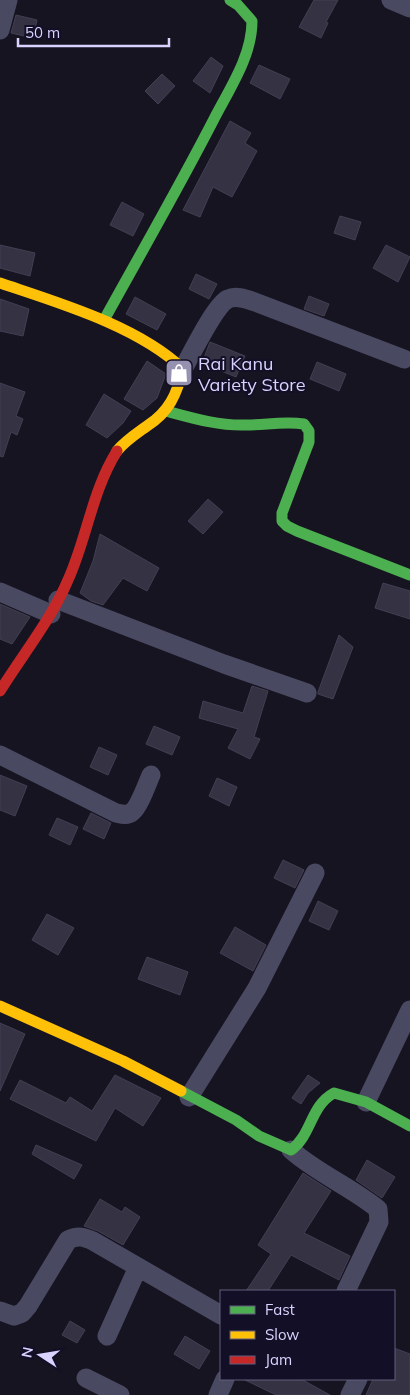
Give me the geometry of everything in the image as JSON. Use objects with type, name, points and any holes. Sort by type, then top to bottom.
[{"type":"street","points":[[0,30],[8,0]]},
{"type":"street","points":[[104,320],[190,164],[245,58],[252,36],[252,21],[238,5],[230,0]]},
{"type":"street","points":[[391,0],[410,8]]},
{"type":"street","points":[[0,284],[57,301],[104,320],[169,355],[184,369]]},
{"type":"street","points":[[0,691],[54,607],[68,580],[105,472],[118,450],[134,434],[166,411],[180,386],[184,369],[218,309],[227,299],[240,297],[255,302],[404,359]]},
{"type":"street","points":[[166,411],[196,420],[221,424],[247,425],[291,421],[304,424],[309,431],[308,442],[282,513],[282,521],[297,531],[410,574]]},
{"type":"street","points":[[0,592],[54,607],[215,660],[307,693]]},
{"type":"street","points":[[0,755],[116,813],[125,815],[132,812],[136,806],[151,775]]},
{"type":"street","points":[[188,1097],[257,988],[315,873]]},
{"type":"street","points":[[0,1006],[123,1062],[236,1120],[259,1136],[291,1150],[303,1161],[347,1187],[378,1209],[378,1222],[346,1290]]},
{"type":"street","points":[[366,1102],[410,1010]]},
{"type":"street","points":[[291,1150],[298,1145],[322,1099],[327,1095],[338,1093],[366,1102],[410,1126]]},
{"type":"street","points":[[0,1311],[14,1316],[22,1313],[68,1240],[76,1236],[93,1241],[220,1314]]},
{"type":"street","points":[[107,1336],[138,1267]]},
{"type":"street","points":[[86,1378],[120,1395]]},
{"type":"street","points":[[218,1395],[225,1380]]},
{"type":"street","points":[[350,1395],[358,1380]]},
{"type":"building","points":[[314,0],[338,0],[326,22],[328,23],[321,38],[299,27]]},
{"type":"building","points":[[16,15],[37,20],[33,38],[11,33]]},
{"type":"building","points":[[211,57],[223,66],[210,93],[193,81]]},
{"type":"building","points":[[259,65],[290,79],[280,99],[250,83]]},
{"type":"building","points":[[162,74],[175,86],[158,104],[145,91]]},
{"type":"building","points":[[230,121],[251,133],[245,143],[257,151],[232,197],[213,187],[200,217],[183,210]]},
{"type":"building","points":[[122,202],[144,214],[133,236],[110,225]]},
{"type":"building","points":[[340,216],[361,222],[355,240],[334,233]]},
{"type":"building","points":[[0,245],[35,253],[30,276],[0,268]]},
{"type":"building","points":[[386,245],[410,257],[398,282],[373,268]]},
{"type":"building","points":[[196,274],[217,284],[209,299],[189,289]]},
{"type":"building","points":[[309,296],[329,304],[324,316],[304,309]]},
{"type":"building","points":[[135,297],[166,314],[157,330],[126,314]]},
{"type":"building","points":[[0,299],[29,309],[23,336],[0,331]]},
{"type":"building","points":[[210,342],[245,356],[236,377],[202,363]]},
{"type":"building","points":[[147,361],[166,374],[157,398],[143,410],[124,399]]},
{"type":"building","points":[[317,362],[346,374],[339,391],[310,379]]},
{"type":"building","points":[[0,383],[25,392],[16,416],[23,419],[17,435],[11,432],[3,457],[0,456]]},
{"type":"building","points":[[104,394],[131,411],[123,423],[107,438],[86,425]]},
{"type":"building","points":[[208,499],[223,512],[203,534],[188,521]]},
{"type":"building","points":[[100,534],[159,568],[147,591],[123,578],[103,605],[91,601],[80,593],[93,561]]},
{"type":"building","points":[[383,583],[410,591],[410,619],[375,608]]},
{"type":"building","points":[[0,604],[30,617],[12,644],[0,639]]},
{"type":"building","points":[[339,635],[353,647],[333,699],[318,694],[318,692]]},
{"type":"building","points":[[252,686],[268,691],[254,737],[260,739],[250,759],[228,748],[238,729],[199,718],[203,701],[243,713]]},
{"type":"building","points":[[154,726],[180,737],[172,755],[146,744]]},
{"type":"building","points":[[99,747],[117,755],[108,775],[90,767]]},
{"type":"building","points":[[0,775],[27,786],[15,816],[0,810]]},
{"type":"building","points":[[217,778],[237,787],[229,806],[209,796]]},
{"type":"building","points":[[91,813],[111,823],[104,839],[83,829]]},
{"type":"building","points":[[57,818],[78,827],[70,845],[49,835]]},
{"type":"building","points":[[283,860],[304,870],[295,888],[274,878]]},
{"type":"building","points":[[318,901],[338,911],[329,930],[309,921]]},
{"type":"building","points":[[47,914],[74,928],[58,955],[32,940]]},
{"type":"building","points":[[235,927],[266,945],[253,971],[220,953]]},
{"type":"building","points":[[147,957],[188,972],[180,995],[138,979]]},
{"type":"building","points":[[0,1023],[25,1034],[0,1091]]},
{"type":"building","points":[[115,1075],[161,1098],[143,1126],[115,1108],[96,1141],[10,1099],[20,1080],[66,1103],[70,1097],[92,1111]]},
{"type":"building","points":[[308,1075],[320,1083],[308,1093],[301,1104],[292,1098]]},
{"type":"building","points":[[36,1145],[82,1165],[74,1179],[32,1154]]},
{"type":"building","points":[[367,1160],[395,1177],[382,1198],[356,1180]]},
{"type":"building","points":[[303,1173],[331,1191],[304,1233],[350,1256],[339,1280],[291,1255],[269,1290],[247,1290],[271,1254],[258,1245]]},
{"type":"building","points":[[100,1199],[122,1212],[125,1207],[140,1217],[123,1245],[98,1231],[84,1226]]},
{"type":"building","points":[[70,1321],[85,1330],[77,1343],[62,1335]]},
{"type":"building","points":[[185,1336],[210,1351],[199,1369],[174,1354]]},
{"type":"building","points":[[395,1348],[410,1354],[410,1395],[366,1395],[373,1380],[395,1380]]},
{"type":"building","points":[[245,1380],[303,1380],[330,1395],[276,1395]]},
{"type":"traffic: fast","points":[[104,320],[239,72],[248,47],[252,21],[238,5],[230,0]]},
{"type":"traffic: fast","points":[[166,411],[226,424],[304,424],[309,431],[309,442],[282,513],[282,521],[297,531],[410,575]]},
{"type":"traffic: fast","points":[[181,1091],[236,1120],[259,1136],[291,1150],[303,1137],[320,1105],[334,1093],[366,1102],[410,1126]]},
{"type":"traffic: slow","points":[[0,283],[97,317],[121,328],[144,340],[183,369],[175,394],[161,415],[117,451]]},
{"type":"traffic: slow","points":[[0,1006],[123,1061],[181,1091]]},
{"type":"traffic: jam","points":[[0,691],[45,623],[61,595],[75,564],[101,482],[117,451]]},
{"type":"place","name":"Rai Kanu Variety Store","points":[[179,373]]}]
